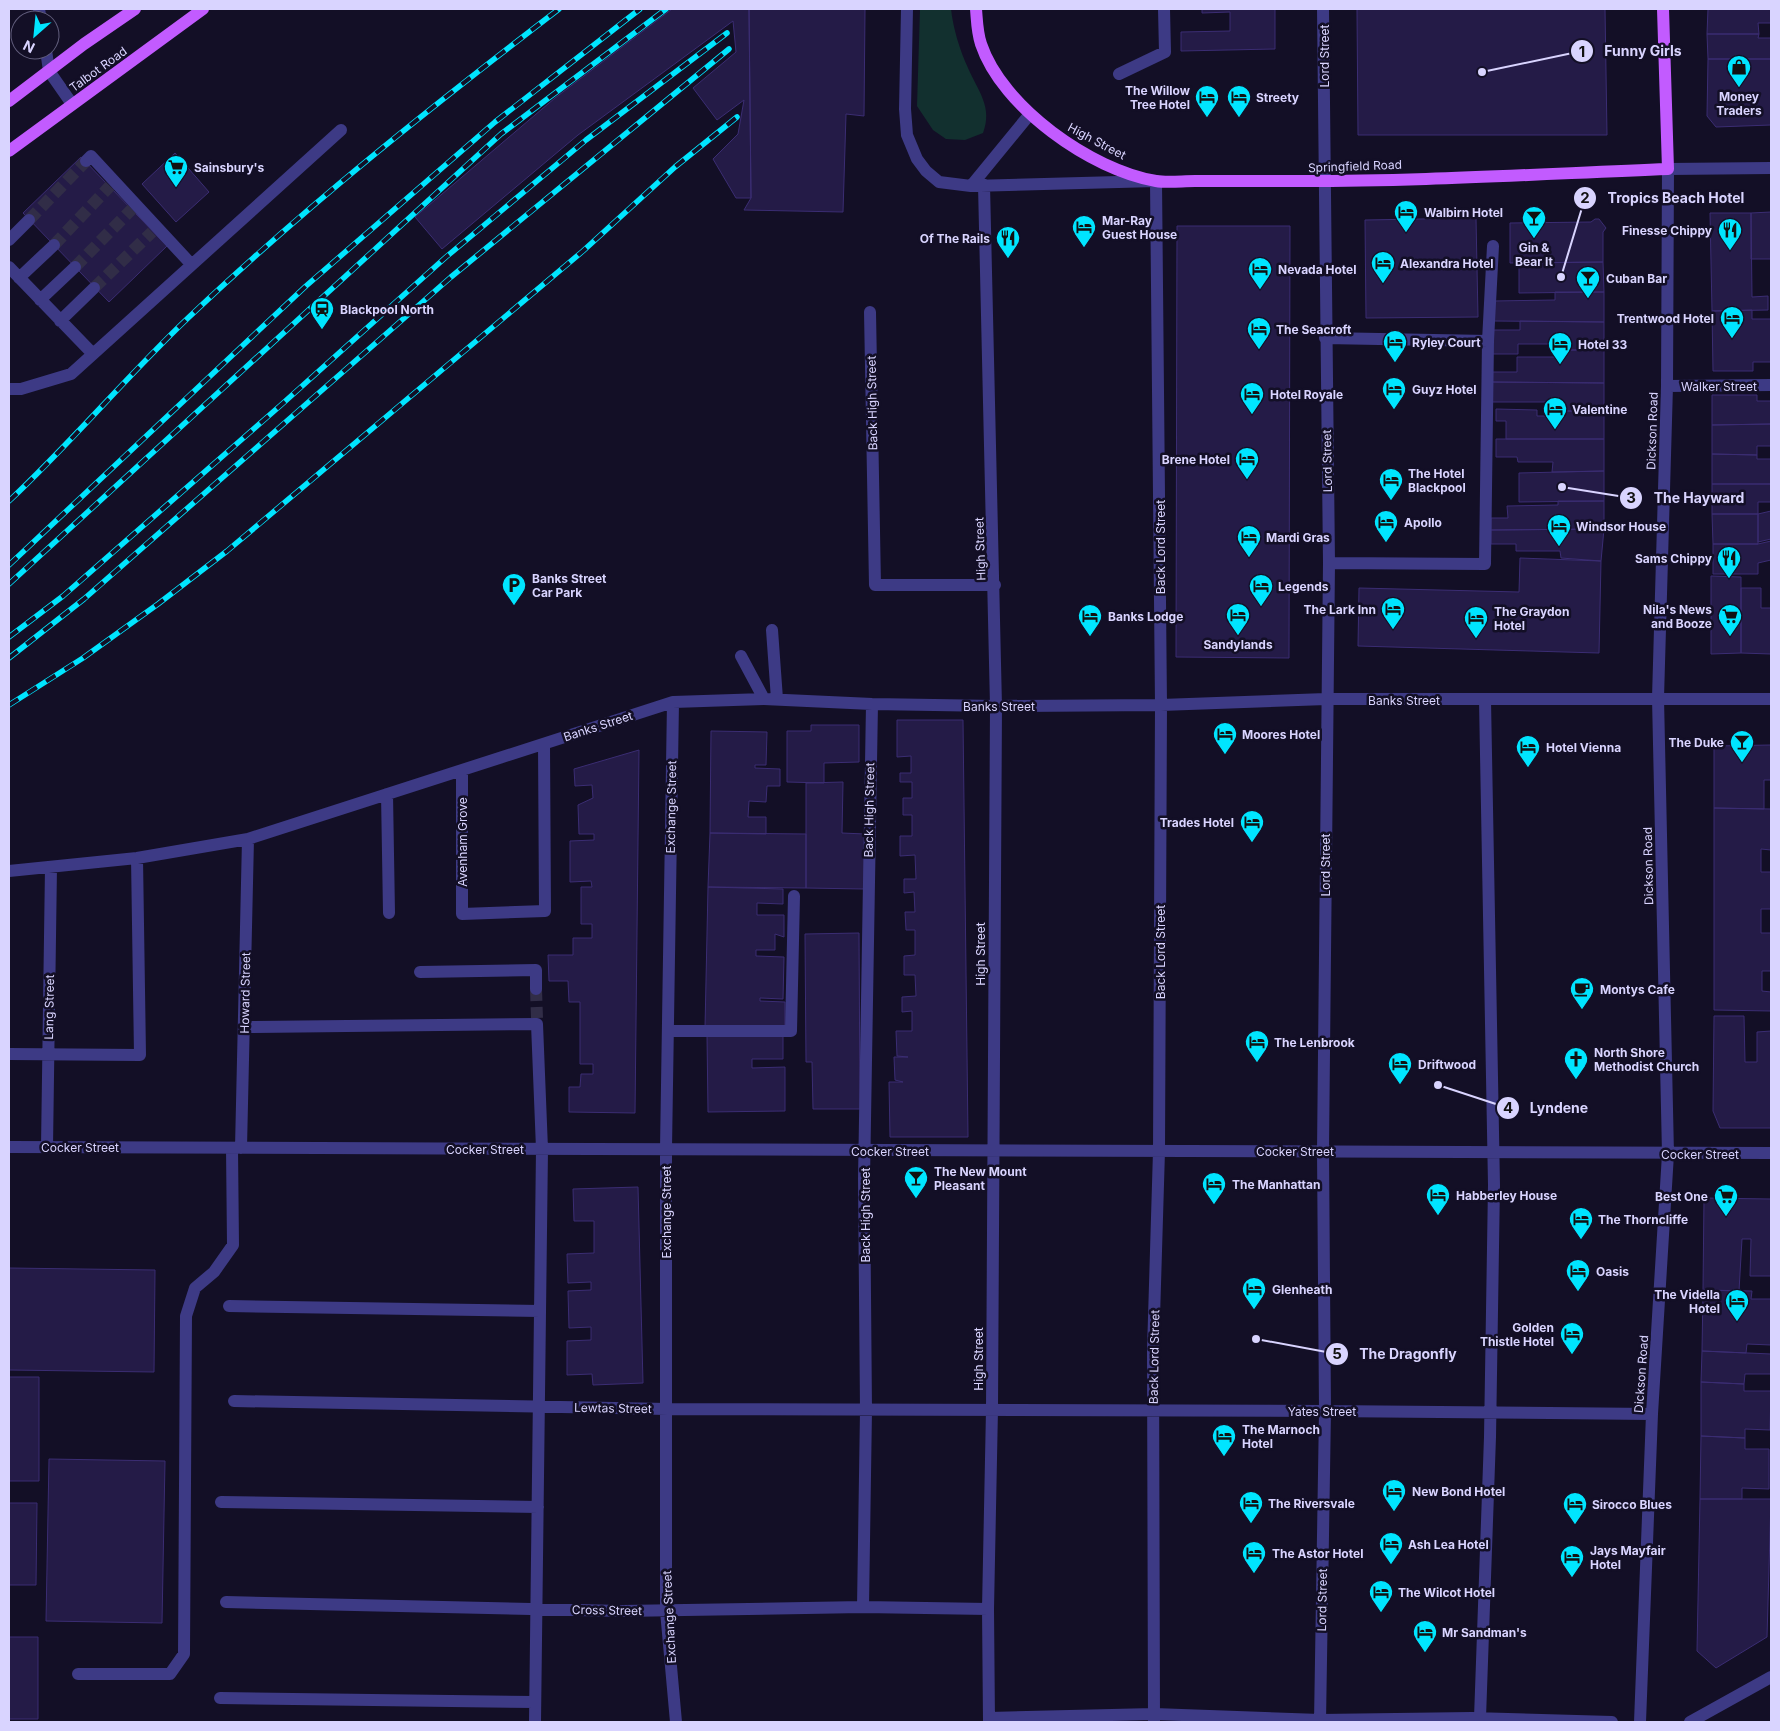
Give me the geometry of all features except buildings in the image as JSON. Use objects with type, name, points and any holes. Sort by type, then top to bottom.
[{"type":"main road","points":[[9,101],[136,9]]},
{"type":"main road","name":"Talbot Road","points":[[9,151],[203,9]]},
{"type":"main road","name":"High Street","points":[[976,9],[980,41],[988,61],[1002,83],[1030,114],[1067,142],[1091,156],[1128,172],[1156,181]]},
{"type":"main road","name":"Dickson Road","points":[[1663,9],[1668,169]]},
{"type":"main road","name":"Springfield Road","points":[[1156,181],[1324,181],[1668,169]]},
{"type":"street","name":"Springfield Road","points":[[907,9],[904,108],[907,135],[917,159],[926,172],[939,182],[978,186],[1156,181]]},
{"type":"street","points":[[1119,74],[1164,52],[1164,9]]},
{"type":"street","name":"Lord Street","points":[[1320,1721],[1325,1411],[1323,1151],[1326,700],[1329,563],[1325,338],[1323,9]]},
{"type":"street","points":[[47,60],[49,71],[72,104]]},
{"type":"street","points":[[978,186],[1030,114]]},
{"type":"street","points":[[9,389],[21,389],[71,374],[342,130]]},
{"type":"street","points":[[86,161],[91,156],[112,184],[154,230],[191,264]]},
{"type":"street","name":"Springfield Road","points":[[1668,169],[1771,168]]},
{"type":"street","name":"Dickson Road","points":[[1640,1722],[1652,1414],[1668,1154],[1658,698],[1667,386],[1668,169]]},
{"type":"street","name":"Back Lord Street","points":[[1154,1718],[1153,1411],[1159,1151],[1161,705],[1156,181]]},
{"type":"street","name":"High Street","points":[[978,186],[995,585],[996,706],[992,1409],[988,1609],[989,1720]]},
{"type":"street","points":[[9,240],[29,220]]},
{"type":"street","points":[[19,278],[54,244]]},
{"type":"street","points":[[1329,563],[1486,564],[1488,341],[1492,246]]},
{"type":"street","points":[[9,267],[93,354]]},
{"type":"street","points":[[40,300],[75,267]]},
{"type":"street","points":[[60,321],[94,288]]},
{"type":"street","name":"Back High Street","points":[[870,312],[875,585],[995,585]]},
{"type":"street","points":[[1325,338],[1488,341]]},
{"type":"street","name":"Walker Street","points":[[1667,386],[1771,385]]},
{"type":"street","points":[[770,699],[772,630]]},
{"type":"street","points":[[741,656],[770,699]]},
{"type":"street","name":"Banks Street","points":[[9,871],[137,858],[248,839],[673,702],[770,699],[872,704],[996,706],[1161,705],[1326,700],[1771,699]]},
{"type":"street","points":[[1475,1720],[1490,1437],[1489,1412],[1492,1361],[1494,1152],[1486,700]]},
{"type":"street","name":"Exchange Street","points":[[673,702],[666,1150],[666,1611],[676,1722]]},
{"type":"street","name":"Back High Street","points":[[862,1607],[866,1410],[865,1151],[872,704]]},
{"type":"street","name":"Avenham Grove","points":[[462,770],[462,914],[545,911],[544,744]]},
{"type":"street","points":[[387,794],[389,913]]},
{"type":"street","name":"Howard Street","points":[[78,1674],[170,1674],[184,1654],[186,1316],[195,1288],[214,1272],[232,1245],[244,1027],[248,839]]},
{"type":"street","points":[[9,1054],[140,1055],[137,858]]},
{"type":"street","name":"Lang Street","points":[[46,1147],[51,867]]},
{"type":"street","points":[[668,1031],[792,1031],[794,896]]},
{"type":"street","points":[[420,972],[536,970],[536,989]]},
{"type":"street","points":[[244,1027],[537,1021],[542,1149],[534,1722]]},
{"type":"street","name":"Cocker Street","points":[[9,1147],[1771,1153]]},
{"type":"street","points":[[229,1306],[540,1310]]},
{"type":"street","name":"Lewtas Street","points":[[234,1401],[667,1410],[992,1409]]},
{"type":"street","name":"Yates Street","points":[[992,1409],[1652,1414]]},
{"type":"street","points":[[221,1502],[538,1507]]},
{"type":"street","name":"Cross Street","points":[[226,1602],[666,1611],[862,1607],[988,1609]]},
{"type":"street","points":[[1690,1722],[1771,1677]]},
{"type":"street","points":[[220,1698],[535,1702]]},
{"type":"street","points":[[989,1720],[1154,1718],[1320,1721],[1475,1720],[1612,1722]]},
{"type":"green space","points":[[920,9],[951,9],[953,24],[960,47],[983,99],[986,124],[983,133],[965,140],[946,139],[933,130],[917,106]]},
{"type":"tunnel","points":[[29,220],[86,161]]},
{"type":"tunnel","points":[[54,245],[110,186]]},
{"type":"tunnel","points":[[75,267],[132,209]]},
{"type":"tunnel","points":[[94,288],[152,232]]},
{"type":"tunnel","points":[[536,989],[537,1018]]},
{"type":"railway","points":[[9,501],[165,340],[232,277],[369,159],[559,9]]},
{"type":"railway","points":[[9,565],[306,286],[495,122],[640,9]]},
{"type":"railway","points":[[9,584],[501,134],[666,9]]},
{"type":"railway","points":[[9,637],[63,596],[446,257],[586,140],[727,33]]},
{"type":"railway","points":[[9,658],[84,599],[451,277],[729,49]]},
{"type":"railway","points":[[9,705],[83,658],[227,551],[583,251],[675,167],[737,117]]},
{"type":"place","name":"Funny Girls","points":[[1482,72]]},
{"type":"place","name":"Money Traders","points":[[1739,88]]},
{"type":"place","name":"The Willow Tree Hotel","points":[[1207,118]]},
{"type":"place","name":"Streety","points":[[1239,118]]},
{"type":"place","name":"Sainsbury's","points":[[176,188]]},
{"type":"place","name":"Walbirn Hotel","points":[[1406,233]]},
{"type":"place","name":"Gin & Bear It","points":[[1534,239]]},
{"type":"place","name":"Mar-Ray Guest House","points":[[1084,248]]},
{"type":"place","name":"Finesse Chippy","points":[[1730,251]]},
{"type":"place","name":"Of The Rails","points":[[1008,259]]},
{"type":"place","name":"Tropics Beach Hotel","points":[[1561,277]]},
{"type":"place","name":"Alexandra Hotel","points":[[1383,284]]},
{"type":"place","name":"Nevada Hotel","points":[[1260,290]]},
{"type":"place","name":"Cuban Bar","points":[[1588,299]]},
{"type":"place","name":"Blackpool North","points":[[322,330]]},
{"type":"place","name":"Trentwood Hotel","points":[[1732,339]]},
{"type":"place","name":"The Seacroft","points":[[1259,350]]},
{"type":"place","name":"Ryley Court","points":[[1395,363]]},
{"type":"place","name":"Hotel 33","points":[[1560,365]]},
{"type":"place","name":"Guyz Hotel","points":[[1394,410]]},
{"type":"place","name":"Hotel Royale","points":[[1252,415]]},
{"type":"place","name":"Valentine","points":[[1555,430]]},
{"type":"place","name":"Brene Hotel","points":[[1247,480]]},
{"type":"place","name":"The Hayward","points":[[1562,487]]},
{"type":"place","name":"The Hotel Blackpool","points":[[1391,501]]},
{"type":"place","name":"Apollo","points":[[1386,543]]},
{"type":"place","name":"Windsor House","points":[[1559,547]]},
{"type":"place","name":"Mardi Gras","points":[[1249,558]]},
{"type":"place","name":"Sams Chippy","points":[[1729,579]]},
{"type":"place","name":"Banks Street Car Park","points":[[514,606]]},
{"type":"place","name":"Legends","points":[[1261,607]]},
{"type":"place","name":"The Lark Inn","points":[[1393,630]]},
{"type":"place","name":"Sandylands","points":[[1238,636]]},
{"type":"place","name":"Banks Lodge","points":[[1090,637]]},
{"type":"place","name":"Nila's News and Booze","points":[[1730,637]]},
{"type":"place","name":"The Graydon Hotel","points":[[1476,639]]},
{"type":"place","name":"Moores Hotel","points":[[1225,755]]},
{"type":"place","name":"The Duke","points":[[1742,763]]},
{"type":"place","name":"Hotel Vienna","points":[[1528,768]]},
{"type":"place","name":"Trades Hotel","points":[[1252,843]]},
{"type":"place","name":"Montys Cafe","points":[[1582,1010]]},
{"type":"place","name":"The Lenbrook","points":[[1257,1063]]},
{"type":"place","name":"North Shore Methodist Church","points":[[1576,1080]]},
{"type":"place","name":"Driftwood","points":[[1400,1085]]},
{"type":"place","name":"Lyndene","points":[[1438,1085]]},
{"type":"place","name":"The New Mount Pleasant","points":[[916,1199]]},
{"type":"place","name":"The Manhattan","points":[[1214,1205]]},
{"type":"place","name":"Habberley House","points":[[1438,1216]]},
{"type":"place","name":"Best One","points":[[1726,1217]]},
{"type":"place","name":"The Thorncliffe","points":[[1581,1240]]},
{"type":"place","name":"Oasis","points":[[1578,1292]]},
{"type":"place","name":"Glenheath","points":[[1254,1310]]},
{"type":"place","name":"The Vidella Hotel","points":[[1737,1322]]},
{"type":"place","name":"The Dragonfly","points":[[1256,1339]]},
{"type":"place","name":"Golden Thistle Hotel","points":[[1572,1355]]},
{"type":"place","name":"The Marnoch Hotel","points":[[1224,1457]]},
{"type":"place","name":"New Bond Hotel","points":[[1394,1512]]},
{"type":"place","name":"The Riversvale","points":[[1251,1524]]},
{"type":"place","name":"Sirocco Blues","points":[[1575,1525]]},
{"type":"place","name":"Ash Lea Hotel","points":[[1391,1565]]},
{"type":"place","name":"The Astor Hotel","points":[[1254,1574]]},
{"type":"place","name":"Jays Mayfair Hotel","points":[[1572,1578]]},
{"type":"place","name":"The Wilcot Hotel","points":[[1381,1613]]},
{"type":"place","name":"Mr Sandman's","points":[[1425,1653]]}]
